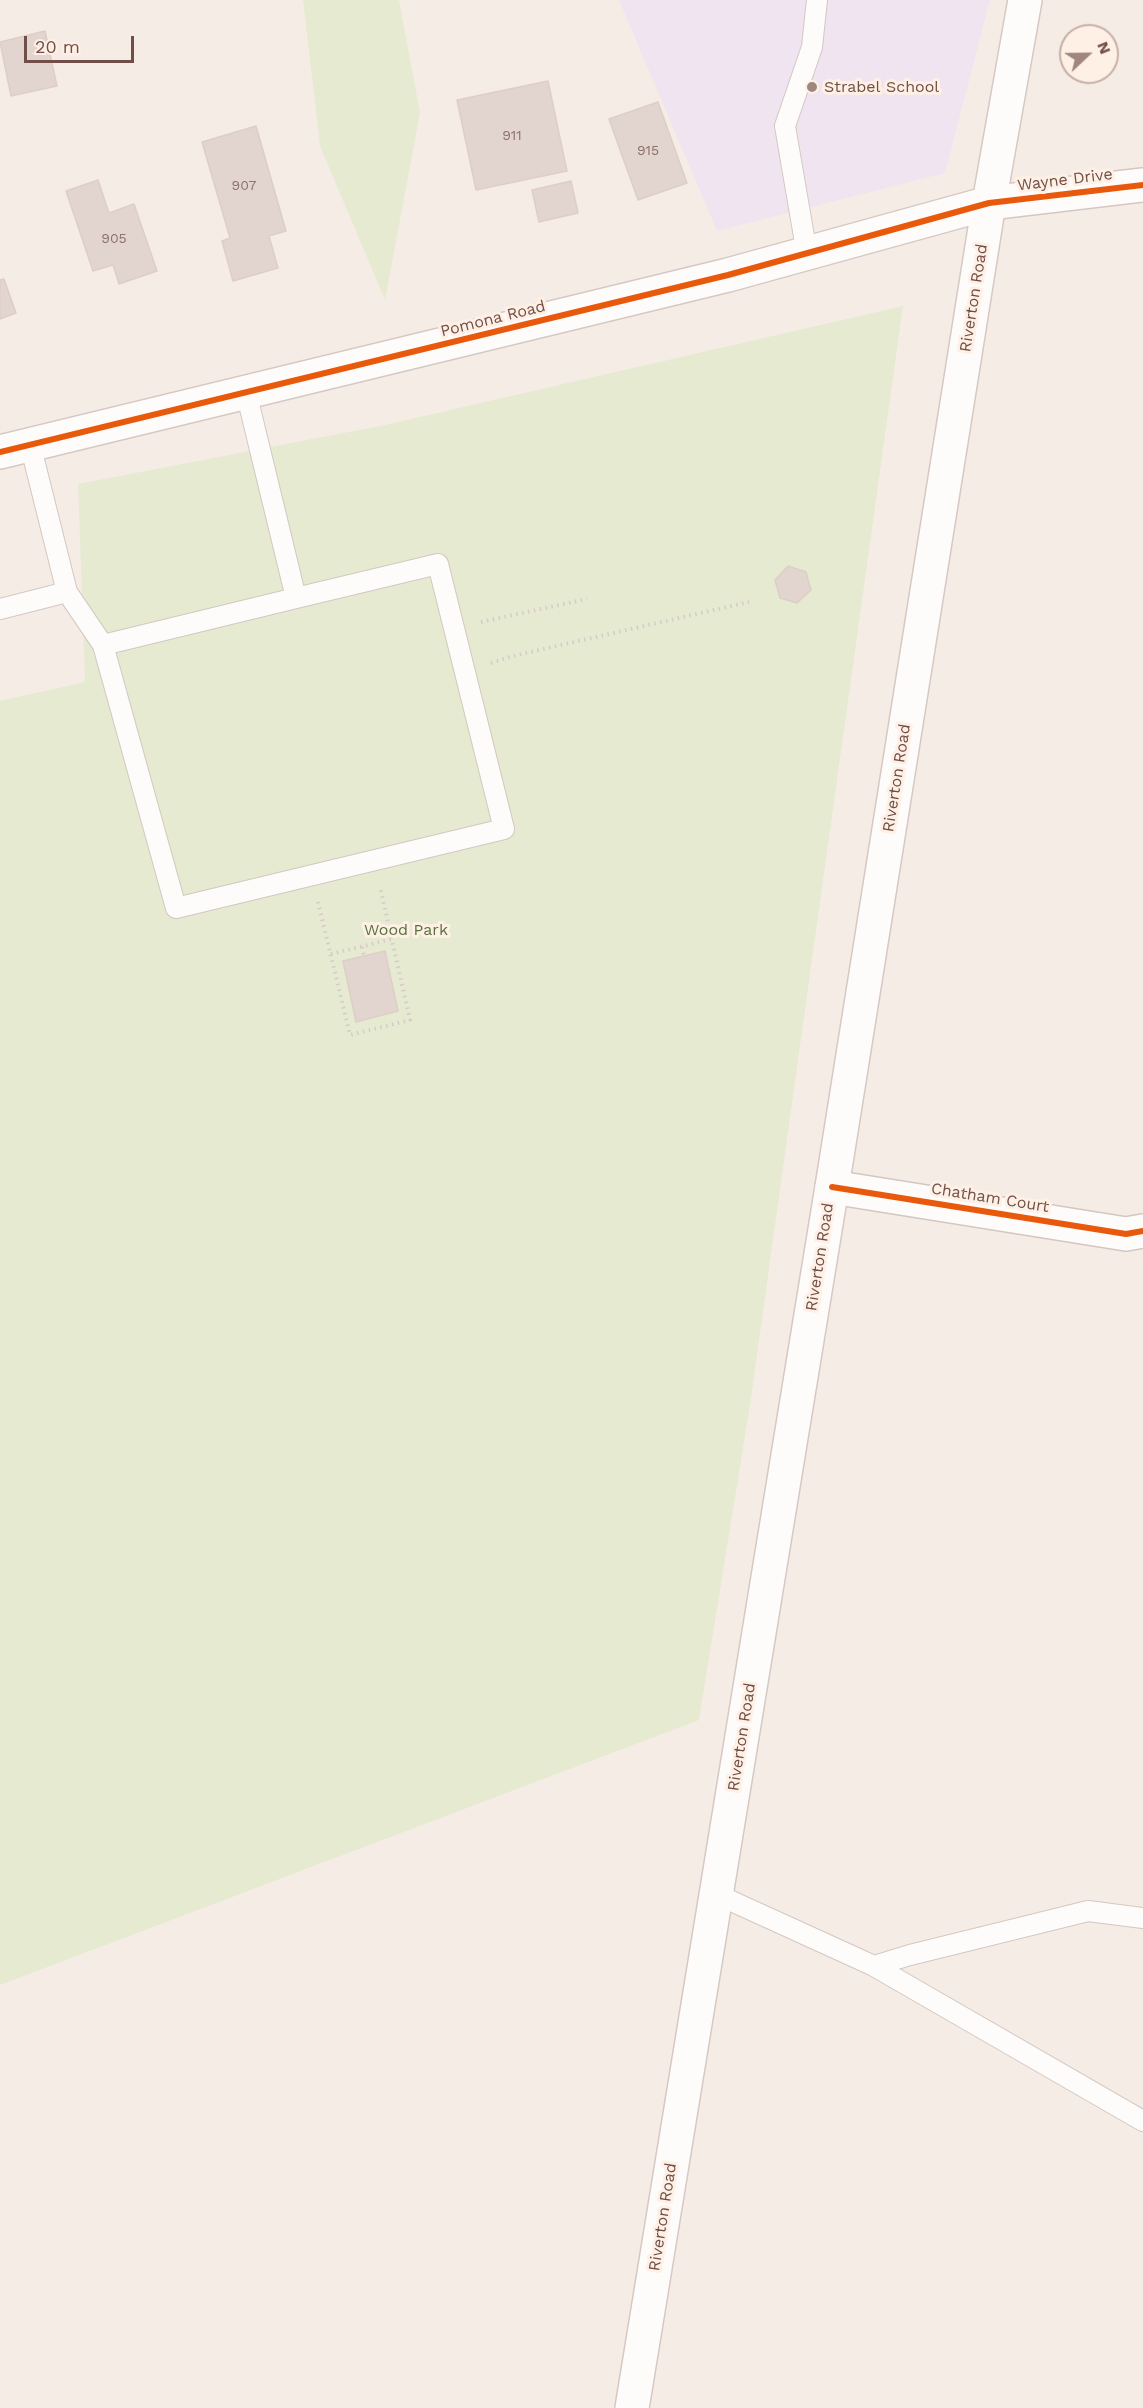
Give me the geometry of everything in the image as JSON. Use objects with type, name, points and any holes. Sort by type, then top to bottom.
[{"type":"main road","name":"Riverton Road","points":[[632,2408],[832,1187],[989,203],[1025,0]]},
{"type":"main road","name":"Wayne Drive","points":[[989,203],[1143,185]]},
{"type":"main road","name":"Pomona Road","points":[[15,448],[728,276],[989,203]]},
{"type":"main road","name":"Chatham Court","points":[[832,1187],[1126,1233],[1143,1231]]},
{"type":"lane","points":[[807,254],[785,126],[812,47],[817,0]]},
{"type":"lane","points":[[246,392],[296,598]]},
{"type":"lane","points":[[15,448],[67,592],[103,645],[176,908],[504,829],[438,564],[103,645]]},
{"type":"lane","points":[[0,609],[67,592]]},
{"type":"lane","points":[[716,1894],[874,1966],[1143,2121]]},
{"type":"lane","points":[[874,1966],[1088,1911],[1143,1918]]},
{"type":"path","points":[[454,629],[587,598]]},
{"type":"path","points":[[465,672],[513,656],[749,602]]},
{"type":"path","points":[[312,875],[350,1035],[410,1020],[374,860]]},
{"type":"path","points":[[330,954],[392,939]]},
{"type":"path","points":[[362,947],[363,956]]},
{"type":"shaded area","name":"Strabel School","points":[[619,0],[990,0],[945,173],[717,231]]},
{"type":"green space","points":[[303,0],[399,0],[420,113],[385,300],[320,146]]},
{"type":"green space","name":"Wood Park","points":[[903,306],[750,1405],[699,1720],[0,1985],[0,701],[85,682],[78,484],[385,425]]},
{"type":"building","points":[[45,31],[57,86],[11,96],[0,42]]},
{"type":"building","points":[[548,81],[567,171],[476,190],[457,100]]},
{"type":"building","points":[[658,102],[687,183],[638,200],[609,119]]},
{"type":"building","points":[[256,126],[286,231],[269,236],[278,268],[233,281],[222,241],[230,238],[202,142]]},
{"type":"building","points":[[98,180],[109,213],[134,204],[157,271],[119,284],[113,265],[93,271],[66,191]]},
{"type":"building","points":[[571,181],[578,213],[539,222],[532,190]]},
{"type":"building","points":[[4,279],[16,313],[0,319],[0,280]]},
{"type":"building","points":[[788,566],[806,572],[811,590],[797,603],[780,598],[775,580]]},
{"type":"building","points":[[385,951],[398,1011],[356,1022],[343,961]]},
{"type":"cycle path","points":[[0,452],[728,275],[989,203],[1143,185]]},
{"type":"cycle path","points":[[832,1187],[1126,1234],[1143,1231]]},
{"type":"place","name":"Strabel School","points":[[812,87]]}]
